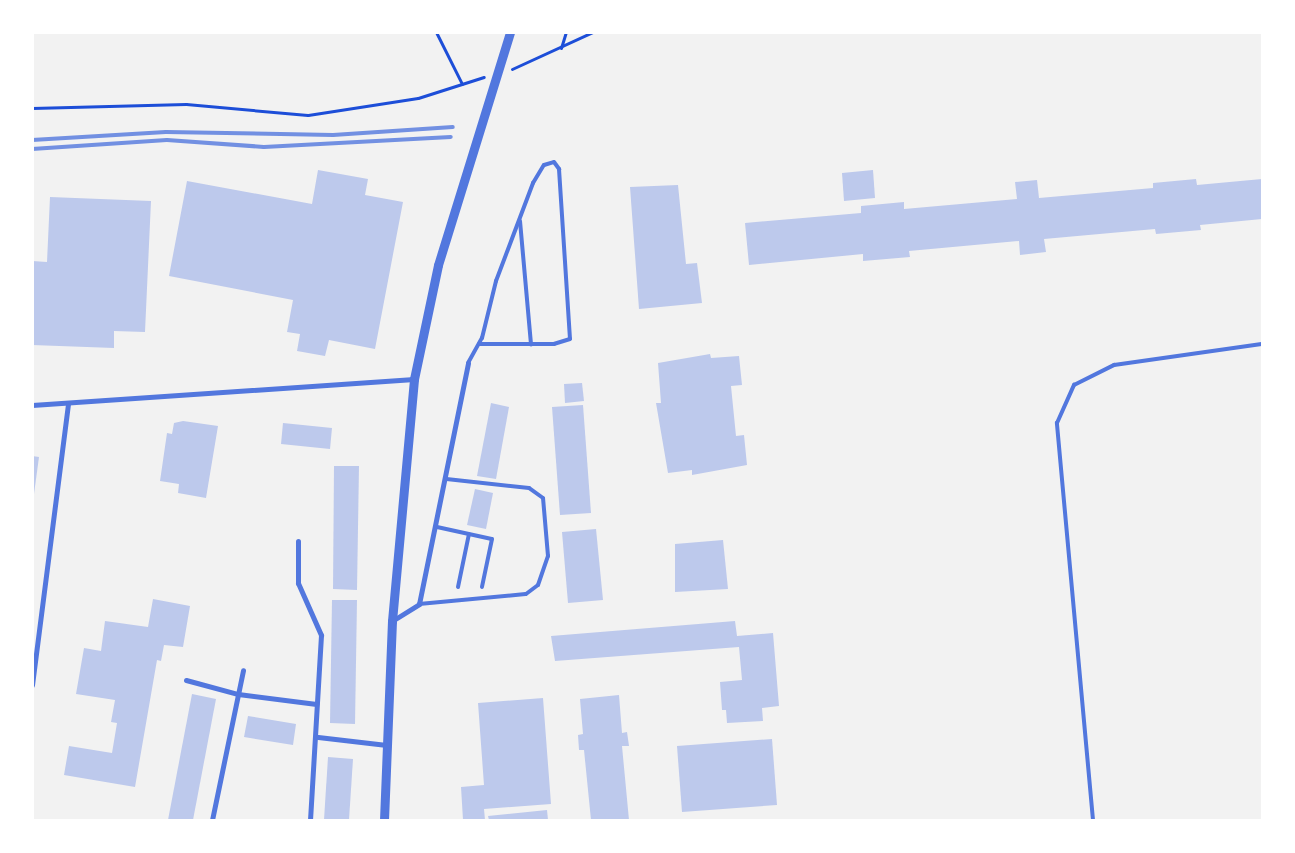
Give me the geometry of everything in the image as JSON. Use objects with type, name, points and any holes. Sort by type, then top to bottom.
[{"type":"street","points":[[384,820],[390,745],[392,621],[414,379],[465,173],[510,32]]},
{"type":"street","points":[[392,621],[419,604],[437,527],[468,363]]},
{"type":"street","points":[[32,405],[414,379]]},
{"type":"street","points":[[32,685],[68,403]]},
{"type":"street","points":[[298,541],[298,583],[321,635],[316,704],[318,737],[310,820]]},
{"type":"street","points":[[212,820],[243,670]]},
{"type":"street","points":[[186,680],[238,694],[316,704]]},
{"type":"street","points":[[318,737],[390,745]]},
{"type":"lane","points":[[468,363],[479,344],[486,326],[533,183],[544,164],[554,162],[560,169],[570,339],[493,348],[479,344]]},
{"type":"lane","points":[[520,218],[531,345]]},
{"type":"lane","points":[[1094,820],[1057,424],[1074,385],[1114,365],[1262,344]]},
{"type":"lane","points":[[419,604],[526,594],[538,585],[548,556],[543,498],[528,488],[446,479]]},
{"type":"lane","points":[[437,527],[492,539],[482,587]]},
{"type":"lane","points":[[458,587],[469,534]]},
{"type":"path","points":[[436,32],[462,84]]},
{"type":"path","points":[[561,48],[566,32]]},
{"type":"path","points":[[504,71],[561,48],[594,32]]},
{"type":"path","points":[[32,108],[186,104],[308,115],[418,98],[487,76]]},
{"type":"building","points":[[318,170],[368,179],[365,195],[403,202],[375,349],[329,340],[325,356],[297,351],[300,334],[287,332],[293,300],[169,276],[187,181],[312,204]]},
{"type":"building","points":[[873,170],[875,198],[844,201],[842,173]]},
{"type":"building","points":[[1196,179],[1197,185],[1262,179],[1262,219],[1200,225],[1201,230],[1156,234],[1155,229],[1044,239],[1046,252],[1020,255],[1019,241],[909,251],[910,257],[863,261],[863,254],[749,265],[745,223],[861,213],[861,206],[904,202],[904,209],[1017,199],[1015,182],[1037,180],[1039,198],[1153,188],[1153,183]]},
{"type":"building","points":[[678,185],[686,264],[697,263],[702,303],[639,309],[630,187]]},
{"type":"building","points":[[50,197],[151,201],[145,332],[114,331],[114,348],[32,345],[32,261],[47,262]]},
{"type":"building","points":[[710,354],[711,358],[739,356],[742,385],[731,386],[736,436],[744,435],[747,465],[692,475],[692,470],[668,473],[656,403],[661,403],[658,363]]},
{"type":"building","points":[[582,383],[584,401],[565,403],[564,384]]},
{"type":"building","points":[[491,403],[509,407],[496,479],[477,476]]},
{"type":"building","points":[[583,405],[591,513],[560,515],[552,407]]},
{"type":"building","points":[[183,421],[218,426],[206,498],[178,493],[179,484],[160,481],[167,433],[172,434],[174,423]]},
{"type":"building","points":[[283,423],[332,428],[330,449],[281,444]]},
{"type":"building","points":[[32,456],[39,457],[34,494],[32,494]]},
{"type":"building","points":[[334,466],[359,466],[357,590],[333,589]]},
{"type":"building","points":[[475,489],[493,493],[486,529],[467,525]]},
{"type":"building","points":[[596,529],[603,600],[568,603],[562,532]]},
{"type":"building","points":[[723,540],[728,589],[675,592],[675,544]]},
{"type":"building","points":[[153,599],[190,606],[183,647],[164,645],[161,661],[157,660],[135,787],[64,775],[69,746],[112,753],[117,723],[111,722],[115,700],[76,694],[84,648],[101,651],[105,621],[148,627]]},
{"type":"building","points":[[332,600],[357,600],[355,724],[330,723]]},
{"type":"building","points":[[735,621],[737,636],[773,633],[779,706],[762,708],[763,721],[727,723],[726,710],[722,710],[720,682],[742,680],[739,647],[555,661],[551,636]]},
{"type":"building","points":[[192,694],[216,699],[193,820],[168,820]]},
{"type":"building","points":[[619,695],[622,733],[627,732],[629,746],[622,746],[629,820],[591,820],[584,750],[579,750],[578,735],[583,734],[580,699]]},
{"type":"building","points":[[543,698],[551,804],[484,809],[485,820],[463,820],[461,787],[484,785],[478,703]]},
{"type":"building","points":[[248,716],[296,724],[293,745],[244,737]]},
{"type":"building","points":[[772,739],[777,805],[682,812],[677,746]]},
{"type":"building","points":[[328,757],[353,759],[349,820],[324,820]]},
{"type":"building","points":[[547,810],[548,820],[489,820],[488,816]]},
{"type":"railway","points":[[32,140],[166,132],[333,135],[453,127]]},
{"type":"railway","points":[[32,149],[167,140],[264,147],[451,137]]}]
